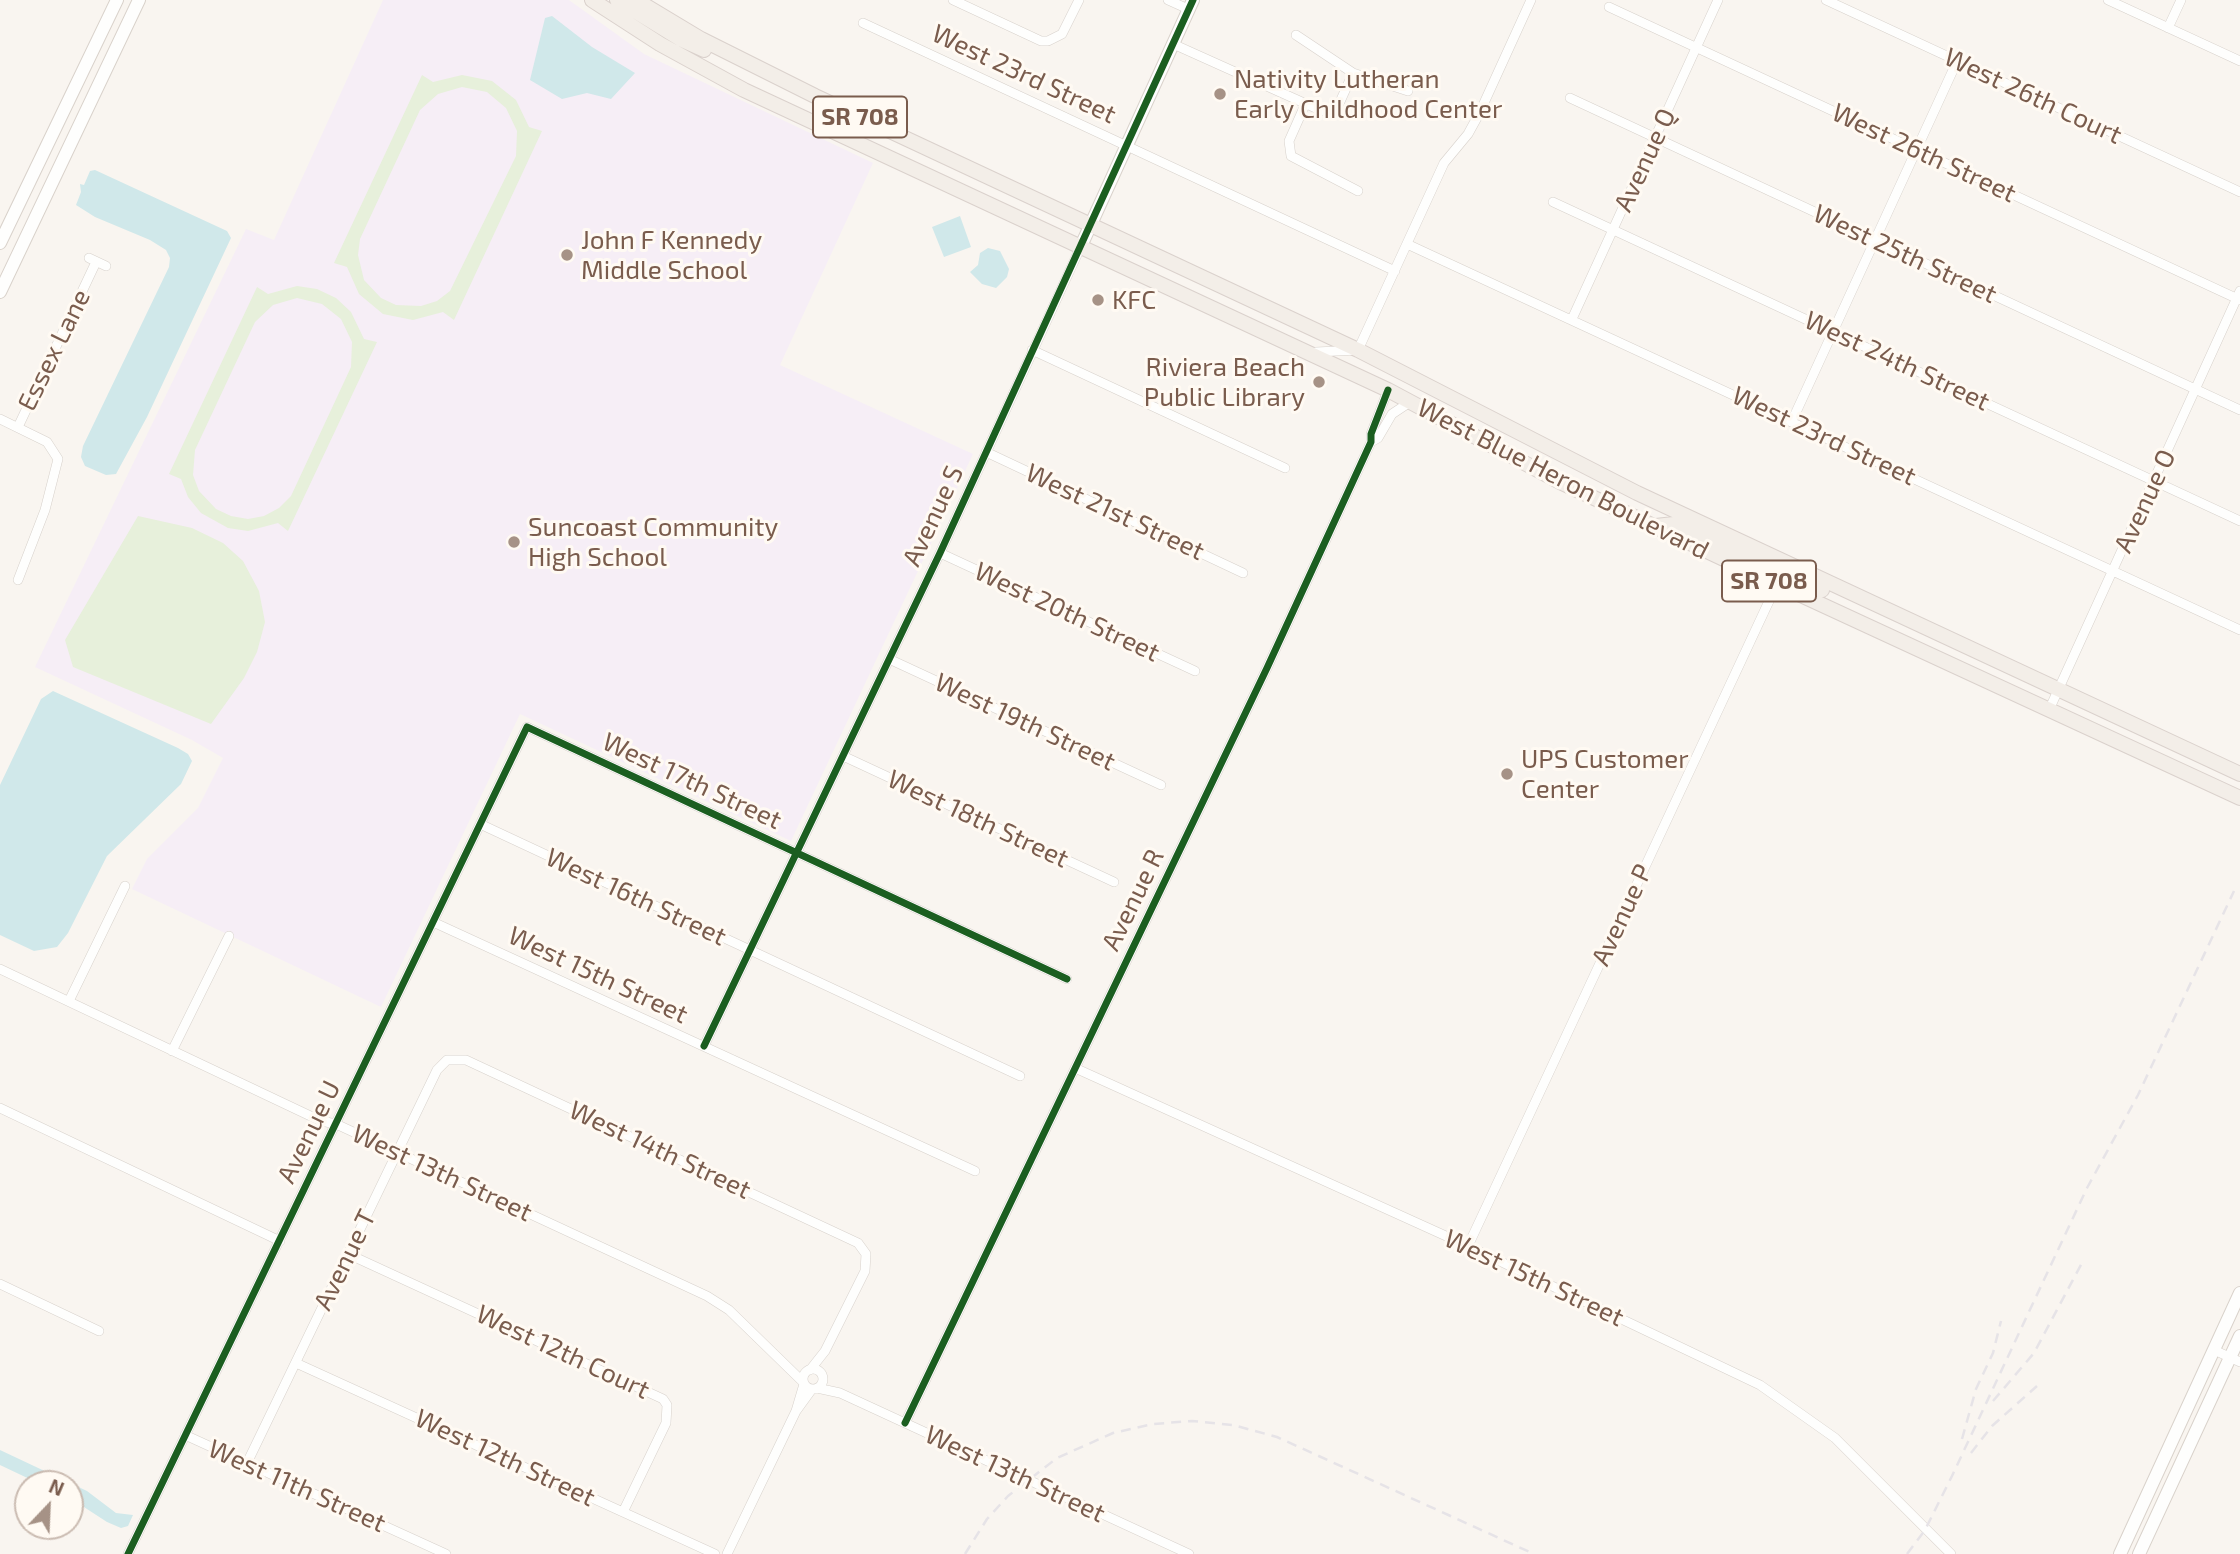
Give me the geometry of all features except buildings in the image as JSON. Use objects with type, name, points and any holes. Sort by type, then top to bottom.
[{"type":"main road","name":"West Blue Heron Boulevard","points":[[592,0],[660,44],[744,90],[1388,390],[1560,482],[2240,798]]},
{"type":"main road","points":[[617,0],[682,40],[706,50],[715,47]]},
{"type":"main road","name":"West Blue Heron Boulevard","points":[[636,0],[715,47],[1358,350],[1637,493],[2240,774]]},
{"type":"main road","points":[[1654,526],[1674,524],[1759,563],[1774,558]]},
{"type":"main road","points":[[1777,584],[1793,579],[1876,615],[1886,610]]},
{"type":"street","points":[[0,243],[117,0]]},
{"type":"street","points":[[0,292],[139,0]]},
{"type":"street","points":[[953,0],[1041,41],[1048,41],[1062,34],[1079,0]]},
{"type":"street","points":[[1168,0],[1190,5]]},
{"type":"street","points":[[1304,350],[1328,354],[1358,350],[1444,163],[1468,134],[1479,114],[1531,0]]},
{"type":"street","name":"Avenue Q","points":[[1572,319],[1718,0]]},
{"type":"street","name":"West 26th Court","points":[[1826,0],[2240,189]]},
{"type":"street","name":"West 26th Court","points":[[1838,0],[1957,59]]},
{"type":"street","points":[[2108,0],[2240,61]]},
{"type":"street","points":[[2168,28],[2180,0]]},
{"type":"street","name":"Avenue S","points":[[704,1046],[940,553],[1190,5]]},
{"type":"street","name":"West 26th Street","points":[[1609,7],[2239,297]]},
{"type":"street","name":"West 23rd Street","points":[[863,23],[1395,271]]},
{"type":"street","points":[[1296,35],[1353,74],[1408,91]]},
{"type":"street","points":[[1172,44],[1322,111],[1333,109],[1339,104],[1353,74]]},
{"type":"street","points":[[1792,421],[1957,59]]},
{"type":"street","name":"West 25th Street","points":[[1570,98],[2240,410]]},
{"type":"street","points":[[1306,105],[1289,141],[1291,156],[1358,191]]},
{"type":"street","name":"West 24th Street","points":[[1553,202],[2240,521]]},
{"type":"street","name":"West 23rd Street","points":[[1407,244],[2240,629]]},
{"type":"street","name":"Essex Lane","points":[[18,580],[41,522],[58,459],[47,442],[18,427],[97,262]]},
{"type":"street","name":"Avenue O","points":[[2049,710],[2239,297]]},
{"type":"street","points":[[1032,350],[1285,468]]},
{"type":"street","name":"Avenue R","points":[[905,1423],[1371,442],[1388,390]]},
{"type":"street","name":"Avenue R","points":[[1371,442],[1378,438],[1392,414],[1410,402]]},
{"type":"street","points":[[0,418],[18,427]]},
{"type":"street","name":"West 21st Street","points":[[986,452],[1243,573]]},
{"type":"street","name":"West 20th Street","points":[[940,553],[1195,671]]},
{"type":"street","name":"Avenue P","points":[[1468,1246],[1777,584]]},
{"type":"street","name":"West 19th Street","points":[[889,659],[1161,785]]},
{"type":"street","name":"Avenue U","points":[[128,1554],[527,727]]},
{"type":"street","name":"West 17th Street","points":[[527,727],[1067,979]]},
{"type":"street","name":"West 18th Street","points":[[842,756],[1114,882]]},
{"type":"street","name":"West 16th Street","points":[[480,824],[1020,1076]]},
{"type":"street","points":[[69,1002],[125,886]]},
{"type":"street","name":"West 15th Street","points":[[433,922],[975,1171]]},
{"type":"street","points":[[172,1051],[229,936]]},
{"type":"street","name":"West 13th Street","points":[[0,969],[321,1121],[336,1124],[707,1296],[729,1310],[761,1344],[809,1386],[840,1392],[1189,1554]]},
{"type":"street","name":"West 14th Street","points":[[447,1060],[459,1058],[478,1066],[858,1243],[866,1254],[865,1271],[825,1351]]},
{"type":"street","name":"Avenue T","points":[[247,1463],[437,1070],[447,1060]]},
{"type":"street","name":"West 15th Street","points":[[1075,1068],[1468,1246],[1760,1385],[1835,1438],[1951,1554]]},
{"type":"street","points":[[0,1108],[279,1241]]},
{"type":"street","name":"West 12th Court","points":[[348,1254],[663,1399],[667,1405],[666,1423],[623,1512]]},
{"type":"street","points":[[0,1284],[99,1331]]},
{"type":"street","points":[[2120,1554],[2240,1293]]},
{"type":"street","points":[[2138,1554],[2235,1359],[2240,1336]]},
{"type":"street","points":[[2214,1350],[2235,1359]]},
{"type":"street","points":[[809,1386],[809,1370],[825,1351]]},
{"type":"street","points":[[727,1554],[809,1386],[822,1376],[825,1351]]},
{"type":"street","name":"West 12th Street","points":[[296,1363],[715,1554]]},
{"type":"street","name":"West 13th Street","points":[[791,1368],[809,1370],[822,1376],[840,1392]]},
{"type":"street","name":"West 11th Street","points":[[185,1435],[446,1554]]},
{"type":"shaded area","points":[[383,0],[569,0],[644,54],[873,163],[780,365],[973,454],[791,841],[520,714],[381,1007],[132,889],[147,859],[198,808],[223,758],[192,740],[35,667],[246,229],[274,240]]},
{"type":"green space","points":[[422,75],[433,82],[462,75],[492,81],[516,100],[529,127],[542,131],[454,320],[443,312],[413,320],[383,314],[359,294],[347,267],[334,263]],"holes":[[[462,87],[487,92],[506,108],[517,131],[516,156],[450,291],[437,301],[421,306],[396,305],[381,298],[364,280],[358,255],[360,239],[420,110],[438,94]]]},
{"type":"green space","points":[[297,286],[317,289],[336,298],[351,312],[364,339],[377,342],[288,531],[278,523],[248,531],[228,528],[201,513],[188,497],[181,479],[169,474],[257,287],[268,294]],"holes":[[[297,298],[322,304],[341,319],[352,342],[351,367],[291,496],[279,508],[264,516],[248,519],[231,516],[216,509],[199,491],[193,475],[195,450],[255,322],[273,305]]]},
{"type":"green space","points":[[138,516],[192,528],[223,543],[243,561],[259,591],[265,622],[257,652],[244,678],[211,724],[73,667],[65,640]]},
{"type":"water","points":[[552,16],[592,47],[635,73],[611,99],[587,93],[562,99],[530,80],[545,18]]},
{"type":"water","points":[[95,170],[227,231],[231,238],[147,417],[116,474],[106,475],[85,466],[81,457],[83,446],[169,267],[170,258],[166,250],[150,240],[95,217],[76,205],[81,192],[80,184],[84,185],[90,171]]},
{"type":"water","points":[[960,216],[971,247],[944,257],[932,227]]},
{"type":"water","points":[[988,248],[1000,251],[1009,269],[1007,277],[996,288],[982,284],[970,272],[978,265],[980,253]]},
{"type":"water","points":[[53,691],[178,748],[188,754],[192,761],[181,784],[107,856],[68,933],[57,947],[34,951],[0,935],[0,785],[41,699]]},
{"type":"water","points":[[0,1450],[42,1470],[14,1472],[0,1465]]},
{"type":"water","points":[[84,1490],[116,1513],[133,1515],[128,1526],[121,1528],[84,1507]]},
{"type":"railway","points":[[1907,1554],[1925,1530],[1952,1476],[2087,1188],[2138,1095],[2234,891]]},
{"type":"railway","points":[[1993,1401],[2034,1353],[2083,1261]]},
{"type":"railway","points":[[1962,1439],[1976,1389],[1993,1353],[2001,1321]]},
{"type":"railway","points":[[1971,1453],[1992,1426],[2037,1386]]},
{"type":"railway","points":[[965,1554],[987,1519],[1008,1496],[1057,1458],[1113,1433],[1153,1424],[1192,1421],[1233,1425],[1277,1437],[1534,1554]]},
{"type":"cycle path","points":[[704,1046],[940,553],[1193,0]]},
{"type":"cycle path","points":[[905,1423],[1267,668],[1371,442],[1371,434],[1388,390]]},
{"type":"cycle path","points":[[128,1554],[527,727],[1067,979]]},
{"type":"place","name":"Nativity Lutheran Early Childhood Center","points":[[1220,94]]},
{"type":"place","name":"John F Kennedy Middle School","points":[[567,255]]},
{"type":"place","name":"KFC","points":[[1098,300]]},
{"type":"place","name":"Riviera Beach Public Library","points":[[1319,382]]},
{"type":"place","name":"Suncoast Community High School","points":[[514,542]]},
{"type":"place","name":"UPS Customer Center","points":[[1507,774]]}]
